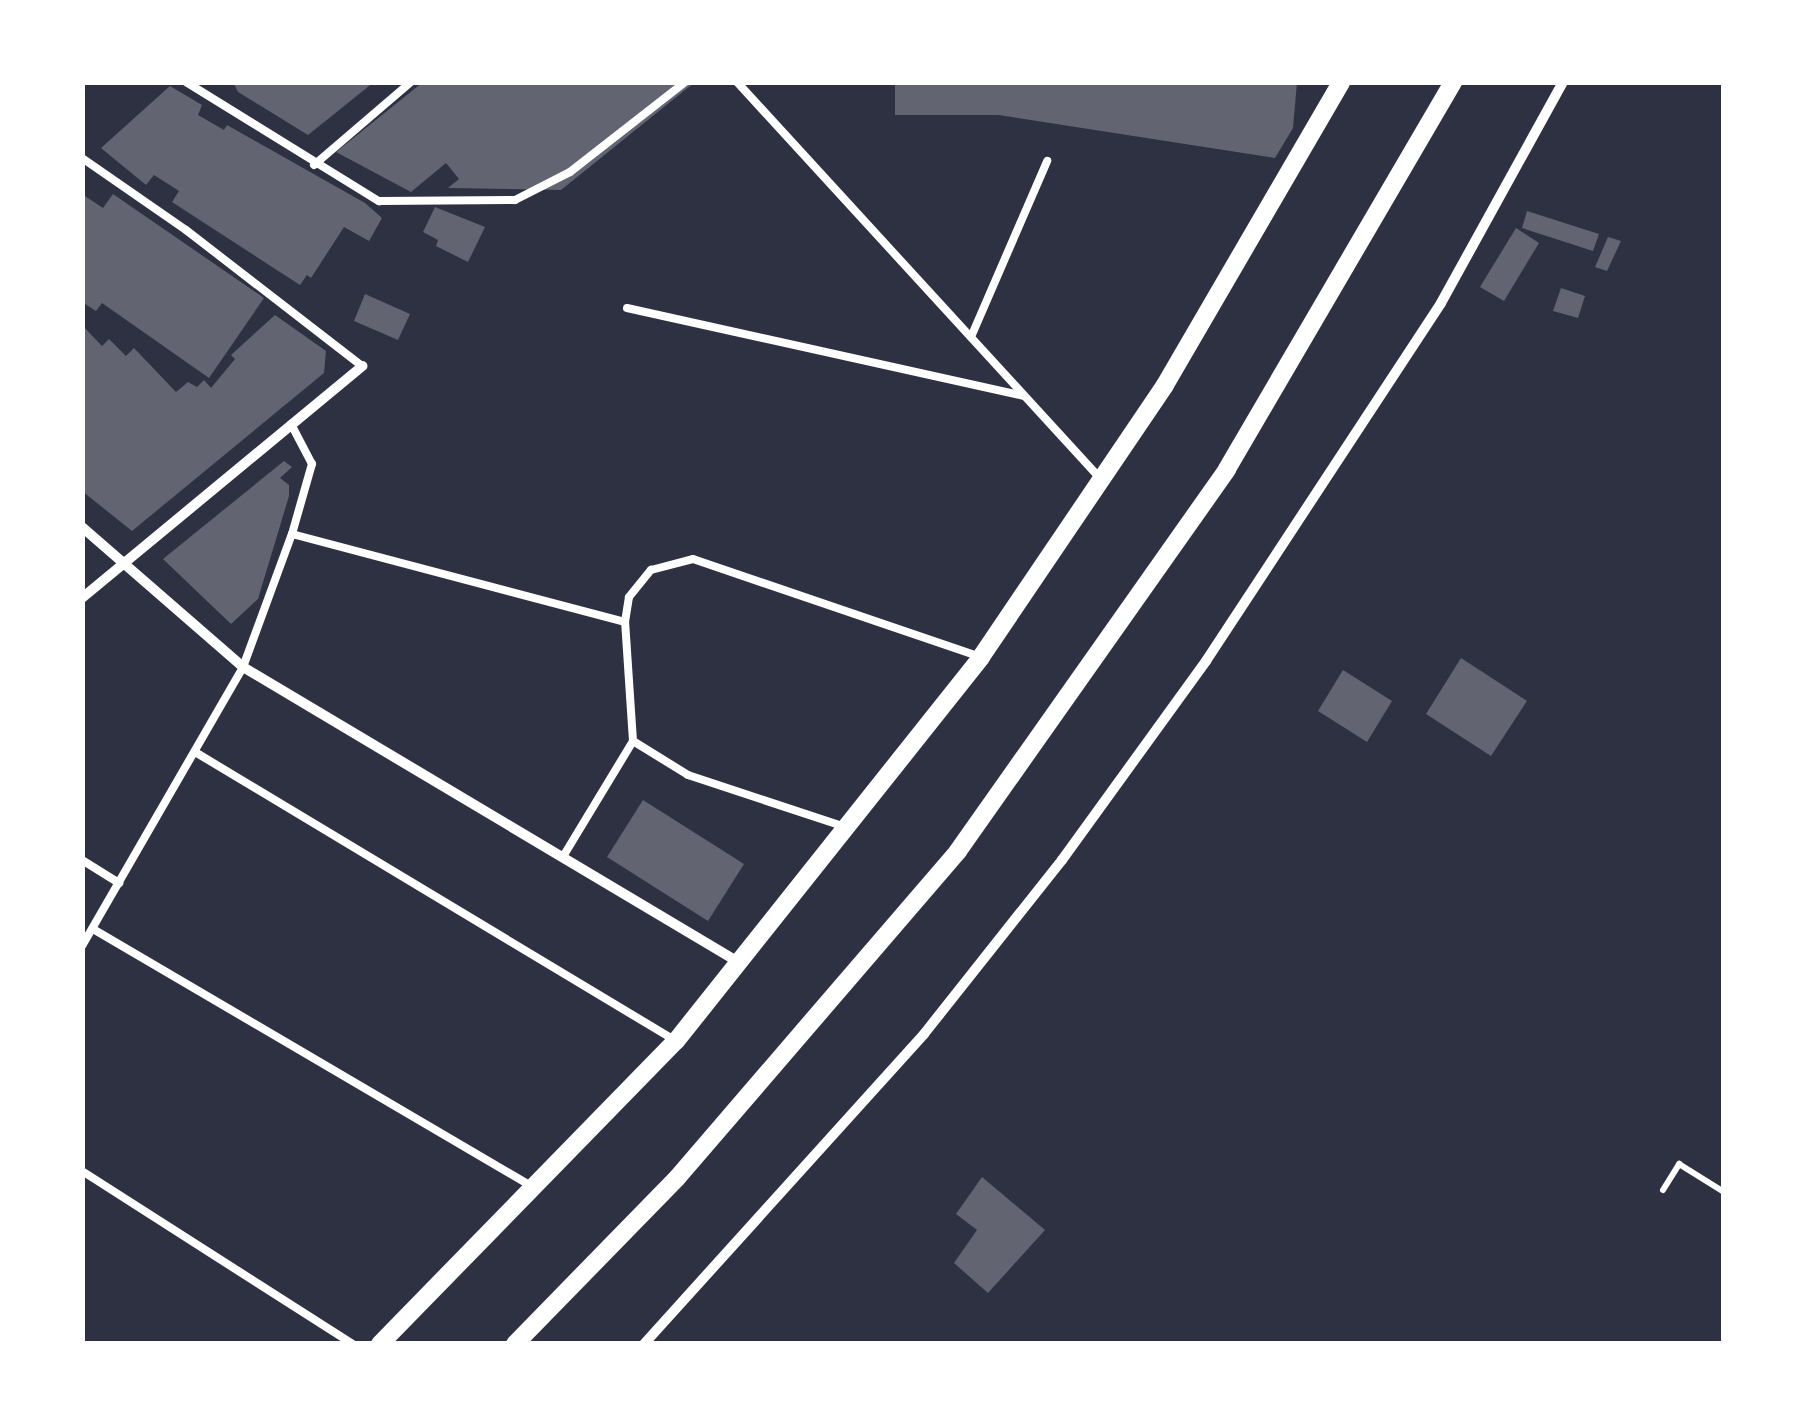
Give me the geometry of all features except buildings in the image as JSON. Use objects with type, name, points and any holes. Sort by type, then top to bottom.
[{"type":"street","points":[[380,1344],[676,1041],[981,657],[1166,386],[1341,82]]},
{"type":"street","points":[[515,1344],[677,1178],[958,851],[1227,469],[1453,82]]},
{"type":"street","points":[[644,1344],[924,1034],[1062,860],[1206,661],[1441,303],[1564,82]]},
{"type":"street","points":[[82,598],[362,366]]},
{"type":"street","points":[[82,527],[243,667],[740,962]]},
{"type":"lane","points":[[186,82],[314,165],[379,201],[514,200],[570,172],[685,82]]},
{"type":"lane","points":[[314,165],[411,82]]},
{"type":"lane","points":[[737,82],[1102,481]]},
{"type":"lane","points":[[82,158],[186,230],[362,366]]},
{"type":"lane","points":[[970,337],[1047,160]]},
{"type":"lane","points":[[627,308],[1024,396]]},
{"type":"lane","points":[[82,946],[243,667],[292,534],[312,464],[291,424]]},
{"type":"lane","points":[[292,534],[624,622]]},
{"type":"lane","points":[[564,855],[633,741],[624,622],[629,598],[651,570],[693,558],[981,657]]},
{"type":"lane","points":[[633,741],[688,776],[846,828]]},
{"type":"lane","points":[[195,752],[676,1041]]},
{"type":"lane","points":[[82,860],[119,883]]},
{"type":"lane","points":[[93,929],[535,1188]]},
{"type":"lane","points":[[82,1171],[353,1344]]},
{"type":"path","points":[[1663,1190],[1679,1164],[1724,1192]]}]
